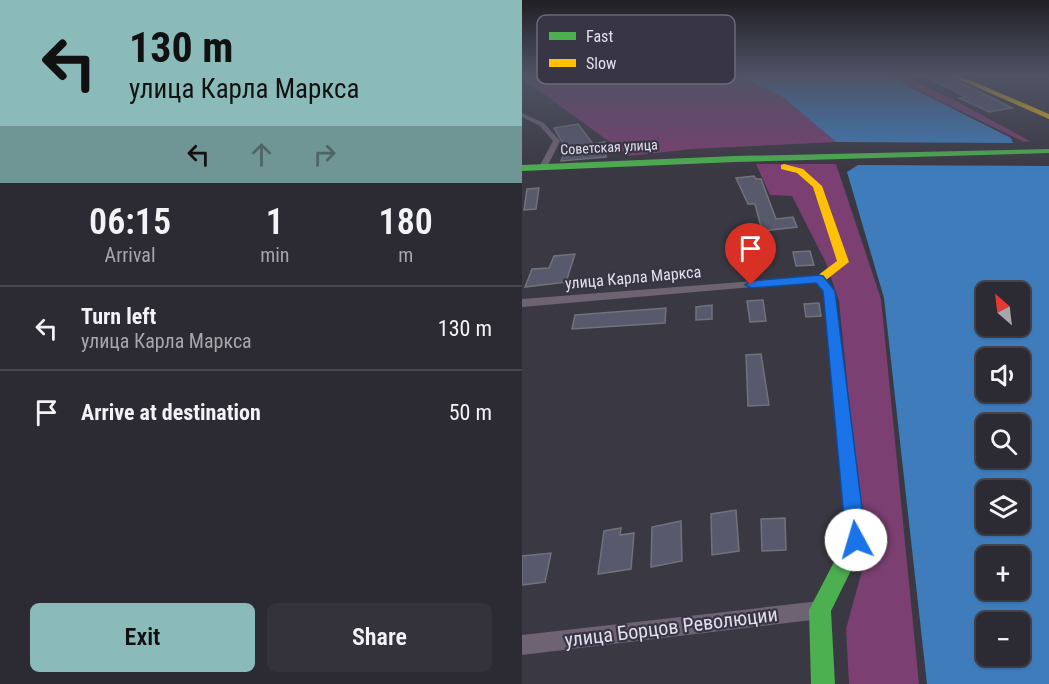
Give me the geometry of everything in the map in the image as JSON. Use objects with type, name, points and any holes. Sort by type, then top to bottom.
[{"type":"street","points":[[1026,107],[1049,117]]},
{"type":"street","points":[[522,115],[545,124],[557,141],[543,167]]},
{"type":"street","name":"Советская улица","points":[[522,168],[697,160],[1046,151]]},
{"type":"street","points":[[784,167],[800,171],[817,186],[843,262],[819,279],[829,291],[856,540],[820,610],[823,684]]},
{"type":"street","name":"улица Карла Маркса","points":[[522,303],[819,279]]},
{"type":"street","name":"улица Борцов Революции","points":[[522,645],[820,610]]},
{"type":"shaded area","points":[[562,107],[795,107],[836,142],[692,149],[629,156]]},
{"type":"shaded area","points":[[952,107],[967,107],[1030,141],[1024,142]]},
{"type":"shaded area","points":[[756,164],[836,164],[881,299],[919,684],[849,684],[846,629],[865,560],[839,301],[826,263],[792,196],[770,195]]},
{"type":"water","points":[[795,107],[949,107],[1011,138],[1013,143],[836,142]]},
{"type":"water","points":[[858,165],[1049,166],[1049,684],[927,684],[884,298],[847,172]]},
{"type":"building","points":[[978,107],[1012,108],[989,112]]},
{"type":"building","points":[[578,124],[593,144],[605,142],[606,157],[561,161],[566,149],[554,128]]},
{"type":"building","points":[[754,176],[756,179],[761,179],[776,219],[793,217],[797,227],[762,231],[755,204],[748,204],[736,178]]},
{"type":"building","points":[[539,188],[536,209],[524,210],[527,189]]},
{"type":"building","points":[[810,251],[814,265],[796,266],[793,252]]},
{"type":"building","points":[[575,254],[566,282],[525,287],[532,269],[549,268],[554,256]]},
{"type":"building","points":[[763,300],[766,321],[750,322],[747,301]]},
{"type":"building","points":[[819,303],[821,316],[806,317],[804,304]]},
{"type":"building","points":[[712,305],[712,319],[696,320],[696,307]]},
{"type":"building","points":[[666,308],[665,323],[572,329],[575,315]]},
{"type":"building","points":[[761,354],[769,405],[748,406],[746,355]]},
{"type":"building","points":[[736,510],[739,551],[712,555],[711,514]]},
{"type":"building","points":[[785,518],[786,550],[762,551],[761,519]]},
{"type":"building","points":[[681,521],[682,561],[651,567],[652,527]]},
{"type":"building","points":[[621,528],[620,535],[634,533],[631,569],[598,574],[604,531]]},
{"type":"building","points":[[551,553],[545,582],[522,585],[522,556]]},
{"type":"traffic: fast","points":[[522,168],[735,159],[1049,151]]},
{"type":"traffic: fast","points":[[823,684],[820,610],[856,540],[845,443]]},
{"type":"traffic: slow","points":[[1026,107],[1049,117]]},
{"type":"traffic: slow","points":[[784,167],[800,171],[817,186],[843,262],[819,279],[829,291],[845,443]]},
{"type":"route","points":[[751,285],[819,279],[829,291],[856,540]]}]
